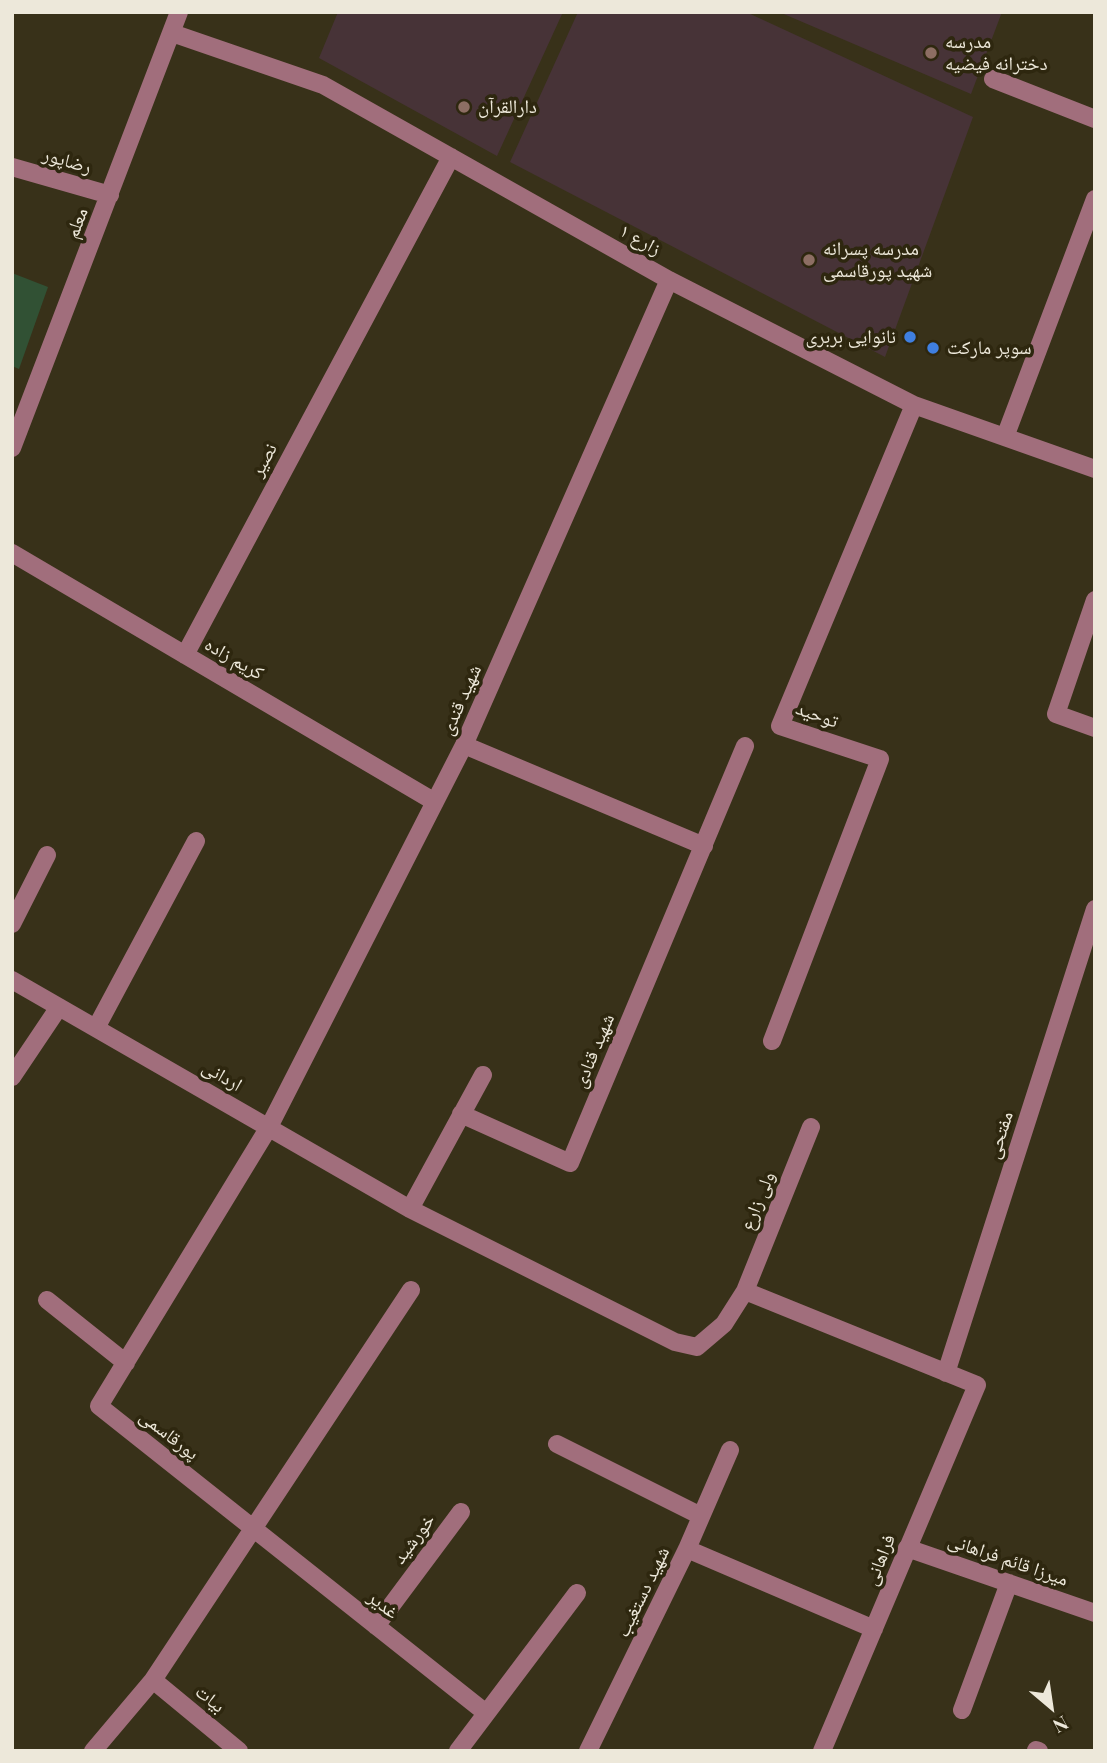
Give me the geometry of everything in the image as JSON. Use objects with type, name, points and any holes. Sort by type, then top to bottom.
[{"type":"street","name":"معلم","points":[[12,448],[179,12]]},
{"type":"street","name":"زارع ۱","points":[[172,33],[323,85],[669,280],[914,405],[1095,469]]},
{"type":"street","points":[[993,79],[1095,120]]},
{"type":"street","name":"نصیر","points":[[185,655],[380,285],[451,157]]},
{"type":"street","name":"رضاپور","points":[[12,167],[110,195]]},
{"type":"street","points":[[1005,437],[1095,199]]},
{"type":"street","name":"شهید قندی","points":[[269,1127],[464,745],[669,280]]},
{"type":"street","name":"توحید","points":[[772,1041],[880,759],[780,726],[914,405]]},
{"type":"street","name":"کریم زاده","points":[[12,553],[435,802]]},
{"type":"street","points":[[1095,600],[1056,714],[1095,728]]},
{"type":"street","points":[[464,745],[704,846]]},
{"type":"street","name":"شهید قنادی","points":[[461,1114],[570,1163],[745,746]]},
{"type":"street","points":[[96,1028],[196,841]]},
{"type":"street","points":[[12,924],[47,855]]},
{"type":"street","name":"مفتحی","points":[[946,1373],[1095,909]]},
{"type":"street","name":"اردانی","points":[[12,980],[410,1209]]},
{"type":"street","points":[[12,1077],[59,1007]]},
{"type":"street","points":[[410,1209],[483,1075]]},
{"type":"street","name":"پورقاسمی","points":[[255,1530],[99,1406],[269,1127]]},
{"type":"street","name":"ولی زارع","points":[[410,1209],[675,1342],[697,1348],[724,1324],[745,1291],[811,1127]]},
{"type":"street","points":[[93,1751],[153,1680],[255,1530],[411,1290]]},
{"type":"street","points":[[745,1291],[946,1373]]},
{"type":"street","points":[[47,1300],[126,1363]]},
{"type":"street","name":"فراهانی","points":[[822,1751],[977,1385],[946,1373]]},
{"type":"street","points":[[558,1444],[701,1516]]},
{"type":"street","name":"شهید دستغیب","points":[[593,1749],[687,1549],[730,1450]]},
{"type":"street","name":"خورشید","points":[[376,1626],[461,1512]]},
{"type":"street","name":"غدیر","points":[[255,1530],[486,1713]]},
{"type":"street","name":"میرزا قائم فراهانی","points":[[907,1548],[1095,1613]]},
{"type":"street","points":[[687,1549],[874,1629]]},
{"type":"street","points":[[962,1710],[1009,1583]]},
{"type":"street","points":[[458,1751],[577,1593]]},
{"type":"street","name":"بیات","points":[[153,1680],[239,1751]]},
{"type":"shaded area","name":"دارالقرآن","points":[[338,12],[563,12],[497,156],[319,58]]},
{"type":"shaded area","name":"مدرسه پسرانه شهید پورقاسمی","points":[[578,12],[746,12],[973,117],[885,357],[510,162]]},
{"type":"shaded area","name":"مدرسه دخترانه فیضیه","points":[[779,12],[1002,12],[971,94]]},
{"type":"green space","points":[[12,273],[48,287],[19,369],[12,366]]},
{"type":"place","name":"مدرسه دخترانه فیضیه","points":[[931,53]]},
{"type":"place","name":"دارالقرآن","points":[[464,107]]},
{"type":"place","name":"مدرسه پسرانه شهید پورقاسمی","points":[[809,260]]},
{"type":"place","name":"نانوایی بربری","points":[[910,337]]},
{"type":"place","name":"سوپر مارکت","points":[[933,348]]}]
